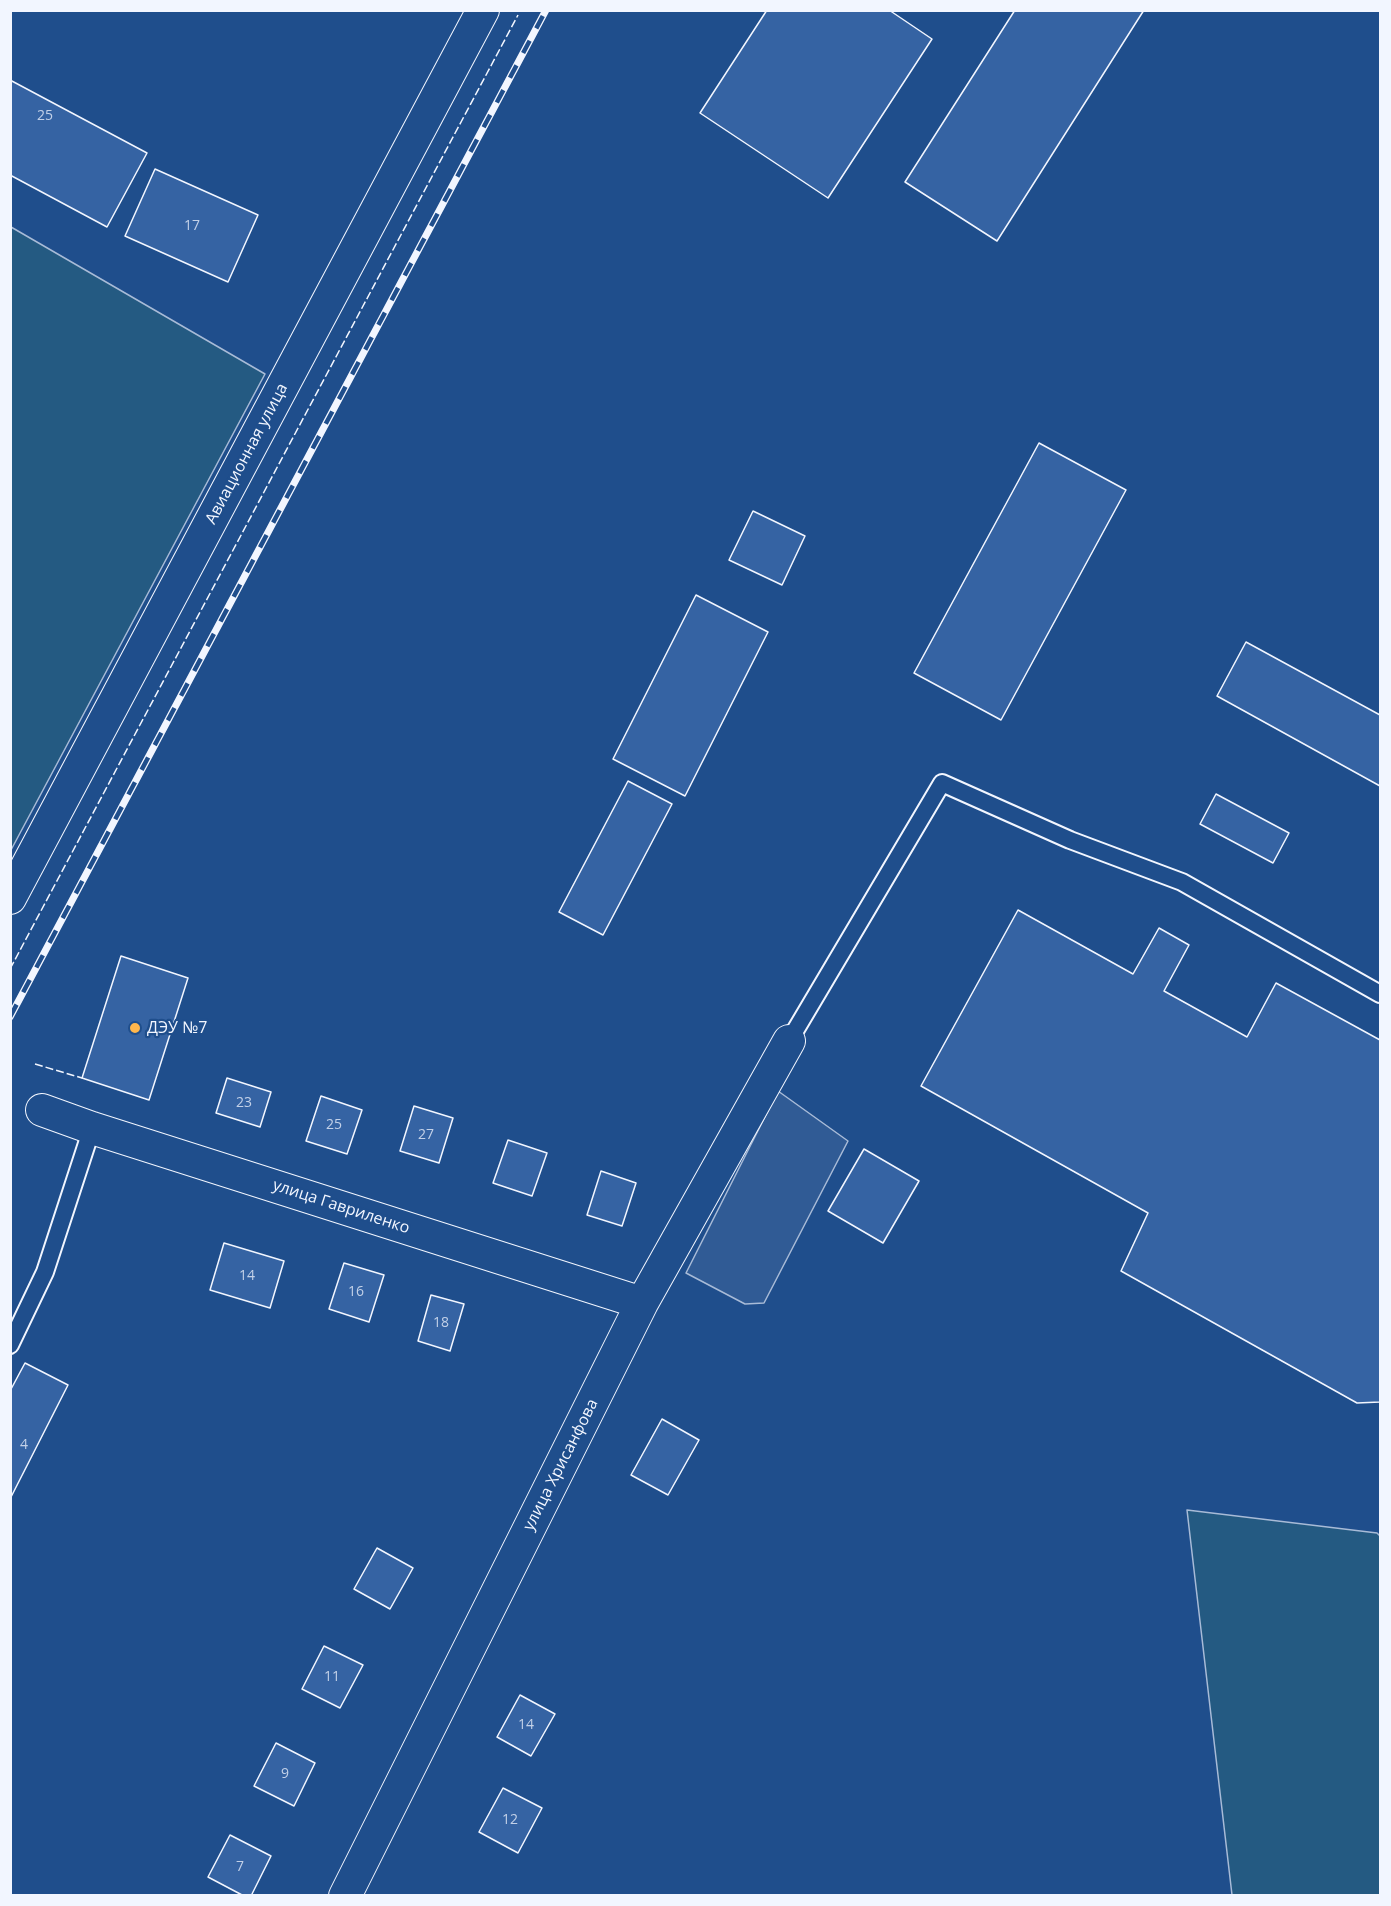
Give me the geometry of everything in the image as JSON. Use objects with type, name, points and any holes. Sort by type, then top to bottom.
[{"type":"street","name":"Авиационная улица","points":[[10,898],[483,10]]},
{"type":"street","name":"улица Хрисанфова","points":[[345,1896],[642,1303],[789,1041]]},
{"type":"street","name":"улица Гавриленко","points":[[42,1110],[92,1128],[642,1303]]},
{"type":"lane","points":[[789,1041],[942,783],[1070,840],[1182,882],[1380,994]]},
{"type":"lane","points":[[10,1345],[45,1272],[92,1128]]},
{"type":"shaded area","points":[[11,227],[265,374],[11,850]]},
{"type":"shaded area","points":[[778,1091],[848,1141],[764,1303],[745,1304],[686,1273]]},
{"type":"shaded area","points":[[1187,1510],[1377,1533],[1380,1536],[1380,1895],[1232,1895]]},
{"type":"building","points":[[767,10],[889,10],[932,39],[828,198],[700,113]]},
{"type":"building","points":[[1015,10],[1144,10],[997,241],[905,182]]},
{"type":"building","points":[[10,80],[147,153],[107,227],[10,175]]},
{"type":"building","points":[[155,169],[258,215],[228,282],[125,236]]},
{"type":"building","points":[[1039,443],[1126,490],[1001,720],[914,673]]},
{"type":"building","points":[[753,511],[805,536],[782,585],[729,560]]},
{"type":"building","points":[[696,595],[768,632],[685,796],[613,759]]},
{"type":"building","points":[[1246,642],[1380,715],[1380,786],[1217,696]]},
{"type":"building","points":[[628,781],[672,804],[603,935],[559,912]]},
{"type":"building","points":[[1216,794],[1289,833],[1273,863],[1200,824]]},
{"type":"building","points":[[1018,910],[1133,974],[1159,928],[1189,945],[1164,991],[1247,1037],[1276,983],[1380,1040],[1380,1402],[1357,1403],[1121,1271],[1148,1213],[921,1086]]},
{"type":"building","name":"ДЭУ №7","points":[[121,956],[188,978],[149,1100],[82,1078]]},
{"type":"building","points":[[227,1078],[271,1092],[260,1127],[216,1113]]},
{"type":"building","points":[[321,1096],[362,1110],[347,1154],[306,1141]]},
{"type":"building","points":[[414,1106],[453,1118],[439,1163],[400,1151]]},
{"type":"building","points":[[508,1140],[547,1153],[532,1196],[493,1183]]},
{"type":"building","points":[[864,1149],[919,1181],[883,1243],[828,1211]]},
{"type":"building","points":[[601,1171],[636,1183],[622,1226],[587,1215]]},
{"type":"building","points":[[224,1243],[284,1261],[270,1308],[210,1290]]},
{"type":"building","points":[[344,1263],[384,1275],[369,1322],[329,1309]]},
{"type":"building","points":[[431,1295],[464,1304],[450,1351],[418,1341]]},
{"type":"building","points":[[25,1363],[68,1385],[10,1499],[10,1391]]},
{"type":"building","points":[[662,1419],[699,1440],[668,1495],[631,1475]]},
{"type":"building","points":[[377,1548],[413,1568],[390,1609],[354,1589]]},
{"type":"building","points":[[324,1646],[363,1665],[340,1708],[302,1689]]},
{"type":"building","points":[[520,1695],[555,1714],[531,1756],[497,1737]]},
{"type":"building","points":[[276,1743],[315,1763],[294,1806],[254,1786]]},
{"type":"building","points":[[503,1788],[542,1808],[518,1853],[479,1832]]},
{"type":"building","points":[[230,1835],[271,1856],[251,1896],[244,1896],[208,1877]]},
{"type":"railway","points":[[10,1017],[546,10]]},
{"type":"fence","points":[[10,969],[518,15]]},
{"type":"fence","points":[[35,1064],[82,1078]]},
{"type":"place","name":"ДЭУ №7","points":[[135,1028]]}]
